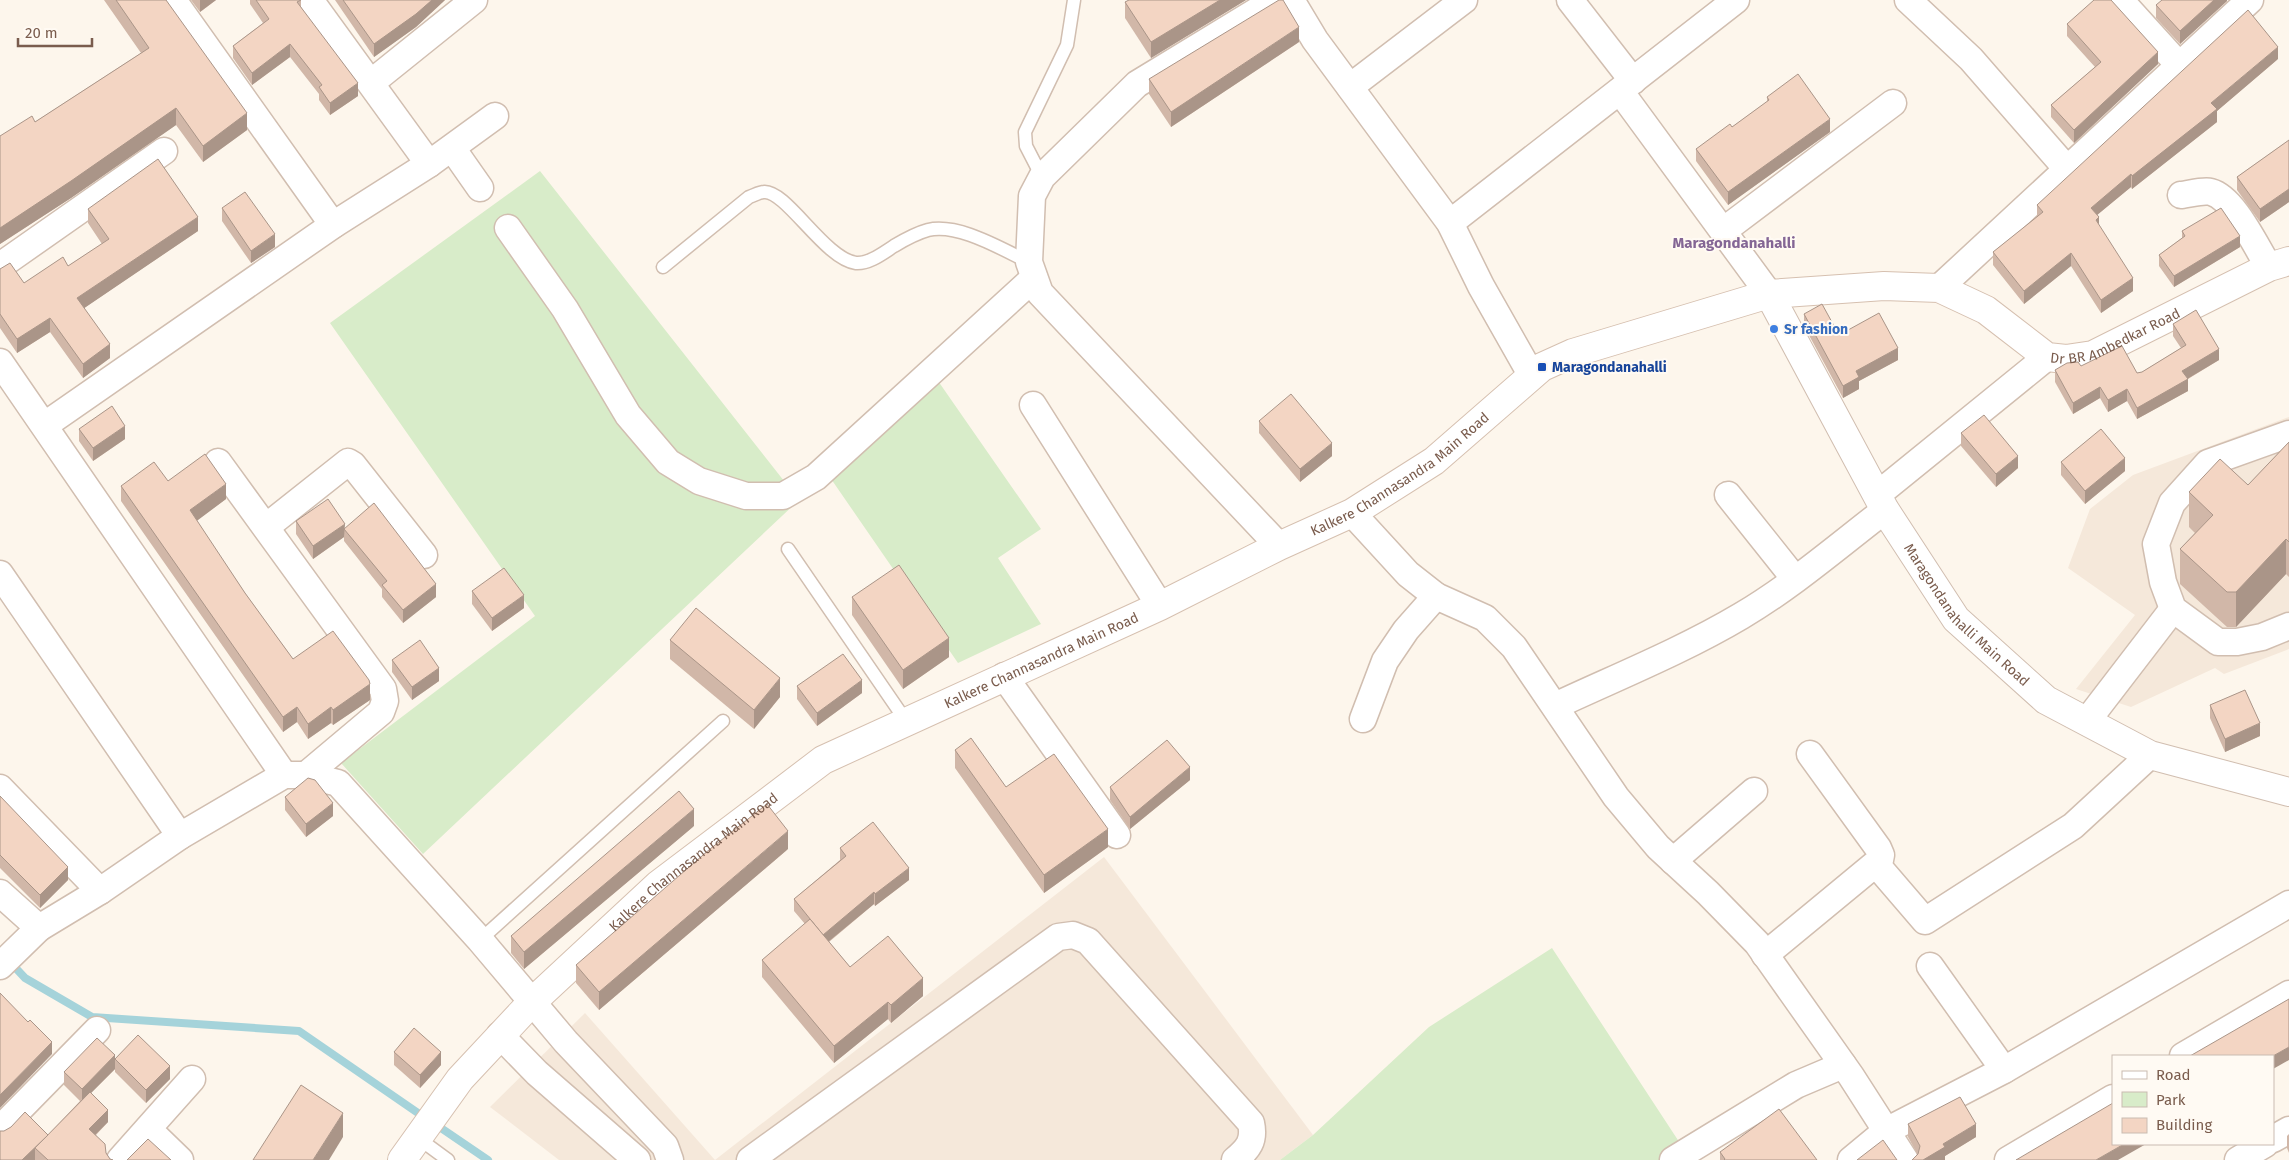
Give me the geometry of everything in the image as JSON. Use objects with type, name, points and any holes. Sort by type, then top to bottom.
[{"type":"main road","name":"Dr BR Ambedkar Road","points":[[1769,294],[1884,286],[1939,288],[1986,310],[2047,357],[2066,359],[2093,355],[2279,264]]},
{"type":"main road","name":"Kalkere Channasandra Main Road","points":[[402,1160],[460,1079],[531,1003],[658,885],[823,760],[1160,606],[1279,546],[1352,513],[1434,461],[1542,368],[1573,353],[1769,294]]},
{"type":"main road","name":"Maragondanahalli Main Road","points":[[1769,294],[1881,502],[1956,619],[2046,700],[2150,755],[2289,792]]},
{"type":"street","points":[[173,0],[333,225]]},
{"type":"street","points":[[310,0],[372,82],[429,164]]},
{"type":"street","points":[[372,82],[474,0]]},
{"type":"street","points":[[1275,0],[1136,84],[1042,177],[1032,196],[1031,270],[1040,293],[1279,546]]},
{"type":"street","points":[[1291,0],[1315,40],[1450,223],[1481,286],[1532,376]]},
{"type":"street","points":[[1350,87],[1464,0]]},
{"type":"street","points":[[1570,0],[1723,231],[1769,294]]},
{"type":"street","points":[[1908,0],[1971,60],[2067,169]]},
{"type":"street","points":[[2120,0],[2179,65]]},
{"type":"street","points":[[1939,288],[2250,0]]},
{"type":"street","points":[[1450,223],[1626,86],[1719,5]]},
{"type":"street","points":[[1723,231],[1893,103]]},
{"type":"street","points":[[45,425],[333,225],[429,164],[495,116]]},
{"type":"street","points":[[452,148],[480,188]]},
{"type":"street","points":[[0,266],[164,151]]},
{"type":"street","points":[[2181,195],[2210,192],[2223,197],[2279,264]]},
{"type":"street","points":[[508,228],[565,310],[628,415],[668,462],[699,481],[746,496],[783,496],[816,477],[1031,270]]},
{"type":"street","points":[[1555,706],[1711,632],[1741,616],[1795,579],[2047,357]]},
{"type":"street","points":[[0,362],[295,775],[338,783],[480,940],[531,1003],[665,1146],[670,1160]]},
{"type":"street","points":[[1033,405],[1160,606]]},
{"type":"street","points":[[2289,434],[2208,463],[2172,503],[2156,544],[2163,582],[2173,609],[2218,642],[2237,642],[2262,637],[2289,626]]},
{"type":"street","points":[[0,966],[39,928],[100,891],[180,836],[295,775],[381,712],[385,701],[383,689],[218,462]]},
{"type":"street","points":[[266,527],[348,462],[424,555]]},
{"type":"street","points":[[1728,495],[1795,579]]},
{"type":"street","points":[[1352,513],[1408,574],[1436,596],[1484,618],[1514,647],[1616,797],[1658,847],[1708,893],[1757,944],[1843,1065],[1905,1160]]},
{"type":"street","points":[[0,574],[180,836]]},
{"type":"street","points":[[1363,719],[1385,661],[1406,630],[1436,596]]},
{"type":"street","points":[[2087,721],[2173,609]]},
{"type":"street","points":[[1004,676],[1117,835]]},
{"type":"street","points":[[1765,955],[1876,864],[1881,855],[1878,848],[1810,754]]},
{"type":"street","points":[[1876,864],[1925,922],[2073,826],[2150,755]]},
{"type":"street","points":[[0,788],[100,891]]},
{"type":"street","points":[[1674,861],[1754,791]]},
{"type":"street","points":[[0,893],[39,928]]},
{"type":"street","points":[[1851,1160],[1886,1131],[2004,1070],[2289,904]]},
{"type":"street","points":[[750,1160],[1058,937],[1073,935],[1088,941],[1251,1123],[1253,1133],[1250,1147],[1235,1160]]},
{"type":"street","points":[[1930,966],[2004,1070]]},
{"type":"street","points":[[2185,1055],[2289,994]]},
{"type":"street","points":[[0,1129],[97,1030]]},
{"type":"street","points":[[500,1034],[536,1073],[637,1160]]},
{"type":"street","points":[[1672,1160],[1796,1085],[1843,1065]]},
{"type":"street","points":[[120,1160],[192,1079]]},
{"type":"street","points":[[2008,1160],[2112,1099]]},
{"type":"street","points":[[148,1129],[180,1160]]},
{"type":"street","points":[[2274,1139],[2289,1130]]},
{"type":"street","points":[[2238,1160],[2263,1145]]},
{"type":"lane","points":[[1042,177],[1026,146],[1025,132],[1067,45],[1074,0]]},
{"type":"lane","points":[[663,268],[749,197],[764,192],[778,197],[842,258],[856,263],[871,260],[904,240],[928,230],[947,229],[978,238],[1031,270]]},
{"type":"lane","points":[[788,549],[906,721]]},
{"type":"lane","points":[[480,940],[723,722]]},
{"type":"lane","points":[[418,1138],[448,1160]]},
{"type":"shaded area","points":[[2289,417],[2289,649],[2224,674],[2215,668],[2131,707],[2076,689],[2135,615],[2068,568],[2090,509],[2133,475]]},
{"type":"shaded area","points":[[1104,857],[1313,1135],[1280,1160],[715,1160]]},
{"type":"shaded area","points":[[585,1013],[715,1160],[559,1160],[490,1107]]},
{"type":"green space","points":[[540,171],[799,500],[423,854],[341,763],[535,616],[330,323]]},
{"type":"green space","points":[[936,378],[1041,529],[998,558],[1041,624],[958,663],[827,473]]},
{"type":"green space","points":[[1552,948],[1691,1160],[1280,1160],[1313,1135],[1429,1027]]},
{"type":"building","points":[[116,0],[166,0],[247,113],[203,146],[176,108],[0,228],[0,136],[32,116],[35,122],[149,48]]},
{"type":"building","points":[[256,0],[301,0],[297,2],[358,83],[330,103],[319,87],[322,85],[290,44],[252,73],[233,46],[269,19]]},
{"type":"building","points":[[343,0],[432,0],[374,44]]},
{"type":"building","points":[[1129,0],[1220,0],[1151,42],[1125,2]]},
{"type":"building","points":[[1279,0],[1283,0],[1299,27],[1171,112],[1149,79]]},
{"type":"building","points":[[2094,0],[2111,0],[2158,52],[2074,130],[2051,105],[2101,62],[2067,24]]},
{"type":"building","points":[[2162,0],[2214,0],[2180,31],[2156,5]]},
{"type":"building","points":[[2248,10],[2278,47],[2211,103],[2217,109],[2132,176],[2131,174],[2091,208],[2099,217],[2096,220],[2133,278],[2101,300],[2071,253],[2024,291],[1993,252],[2043,212],[2037,205]]},
{"type":"building","points":[[1798,74],[1830,119],[1728,192],[1696,149],[1730,124],[1732,127],[1769,100],[1767,97]]},
{"type":"building","points":[[2289,140],[2289,189],[2260,209],[2237,177]]},
{"type":"building","points":[[158,159],[198,217],[77,298],[110,344],[83,364],[50,318],[17,339],[0,314],[0,269],[10,263],[24,283],[63,257],[68,266],[109,239],[88,209]]},
{"type":"building","points":[[245,192],[275,234],[251,251],[222,208]]},
{"type":"building","points":[[2221,208],[2240,236],[2174,276],[2159,255],[2185,236],[2182,231]]},
{"type":"building","points":[[1822,304],[1839,335],[1879,313],[1898,348],[1856,371],[1859,377],[1843,386],[1804,314]]},
{"type":"building","points":[[2196,310],[2219,349],[2182,371],[2188,379],[2137,408],[2127,389],[2108,400],[2100,387],[2073,403],[2055,370],[2067,363],[2078,362],[2081,366],[2122,346],[2137,373],[2142,372],[2186,345],[2173,324]]},
{"type":"building","points":[[1291,394],[1332,443],[1300,469],[1259,421]]},
{"type":"building","points":[[112,406],[125,426],[93,448],[79,429]]},
{"type":"building","points":[[1984,415],[2018,456],[1996,474],[1961,433]]},
{"type":"building","points":[[2101,429],[2125,458],[2085,491],[2061,462]]},
{"type":"building","points":[[2289,442],[2289,542],[2286,539],[2236,592],[2227,592],[2180,549],[2213,515],[2189,492],[2220,459],[2248,485]]},
{"type":"building","points":[[205,454],[226,484],[190,510],[245,593],[293,659],[333,631],[369,680],[370,684],[333,710],[331,707],[308,724],[297,707],[283,717],[121,486],[154,462],[168,481]]},
{"type":"building","points":[[328,499],[345,524],[313,546],[296,521]]},
{"type":"building","points":[[374,503],[436,584],[403,610],[382,585],[387,581],[344,529]]},
{"type":"building","points":[[899,565],[949,638],[903,670],[852,597]]},
{"type":"building","points":[[504,568],[524,595],[492,618],[472,591]]},
{"type":"building","points":[[696,608],[780,678],[754,710],[670,640]]},
{"type":"building","points":[[420,640],[439,668],[412,687],[392,660]]},
{"type":"building","points":[[843,654],[862,680],[817,713],[797,686]]},
{"type":"building","points":[[2245,690],[2260,723],[2225,739],[2210,705]]},
{"type":"building","points":[[971,738],[1006,787],[1054,754],[1108,829],[1044,875],[955,750]]},
{"type":"building","points":[[1167,740],[1190,767],[1130,817],[1110,787]]},
{"type":"building","points":[[308,778],[315,780],[333,803],[306,824],[285,797]]},
{"type":"building","points":[[679,791],[694,809],[524,952],[511,936]]},
{"type":"building","points":[[0,796],[68,867],[40,895],[0,855]]},
{"type":"building","points":[[767,804],[788,831],[599,992],[576,965],[710,849]]},
{"type":"building","points":[[873,822],[909,868],[875,894],[874,892],[823,935],[794,899],[846,856],[840,848]]},
{"type":"building","points":[[810,919],[850,967],[888,936],[923,978],[891,1005],[888,1002],[834,1046],[762,960]]},
{"type":"building","points":[[0,993],[28,1022],[30,1020],[52,1042],[0,1095]]},
{"type":"building","points":[[2289,999],[2289,1047],[2274,1055],[2192,1055]]},
{"type":"building","points":[[414,1028],[441,1052],[420,1075],[394,1052]]},
{"type":"building","points":[[138,1035],[170,1066],[146,1090],[115,1059]]},
{"type":"building","points":[[97,1038],[115,1055],[82,1089],[64,1072]]},
{"type":"building","points":[[301,1085],[343,1113],[313,1160],[253,1160]]},
{"type":"building","points":[[90,1092],[108,1110],[89,1129],[105,1144],[106,1153],[113,1160],[48,1160],[35,1148]]},
{"type":"building","points":[[1960,1097],[1976,1124],[1943,1144],[1945,1147],[1923,1160],[1912,1160],[1918,1154],[1920,1146],[1908,1124]]},
{"type":"building","points":[[2112,1104],[2112,1145],[2122,1145],[2096,1160],[2016,1160]]},
{"type":"building","points":[[1779,1109],[1817,1160],[1724,1160],[1720,1152]]},
{"type":"building","points":[[25,1112],[48,1135],[22,1160],[0,1160],[0,1131],[11,1127]]},
{"type":"building","points":[[148,1139],[171,1160],[127,1160]]},
{"type":"building","points":[[1883,1140],[1897,1160],[1857,1160]]},
{"type":"waterway","points":[[10,962],[25,978],[92,1017],[299,1031],[418,1113]]},
{"type":"waterway","points":[[438,1126],[488,1160]]},
{"type":"place","name":"Sr fashion","points":[[1774,329]]},
{"type":"place","name":"Maragondanahalli","points":[[1542,367]]},
{"type":"district","name":"Maragondanahalli","points":[[1734,243]]}]
